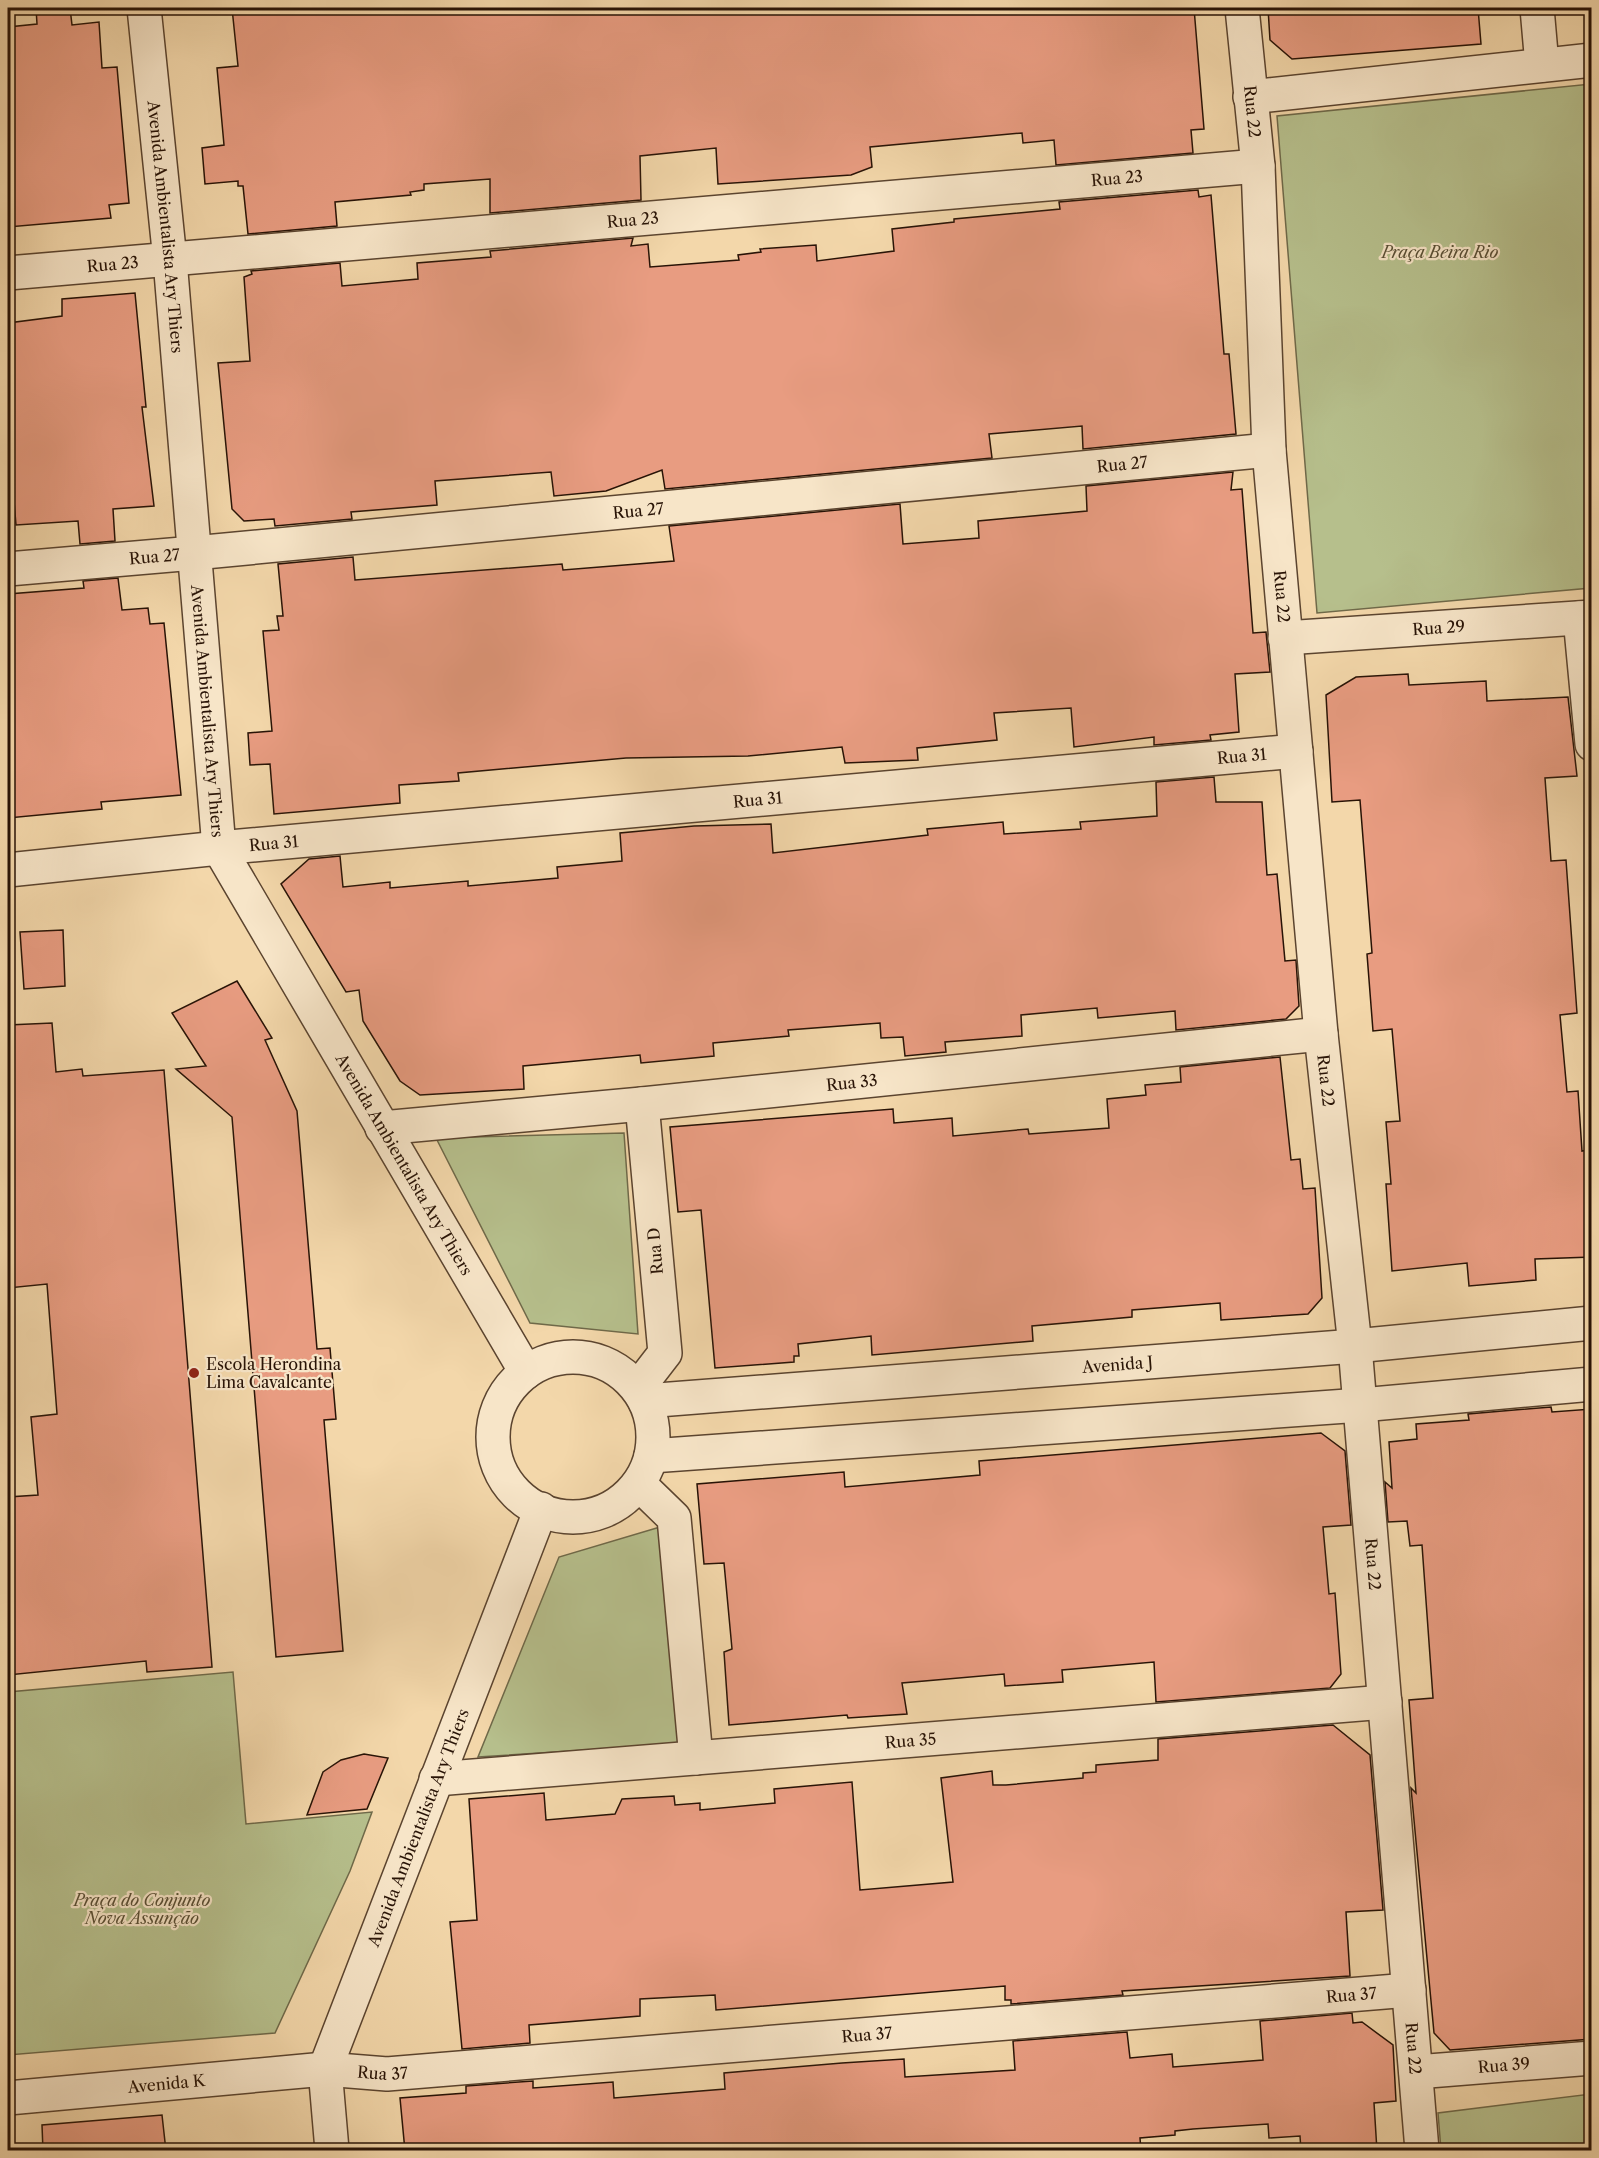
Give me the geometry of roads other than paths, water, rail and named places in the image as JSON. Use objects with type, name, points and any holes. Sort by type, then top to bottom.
[{"type":"street","name":"Avenida Ambientalista Ary Thiers","points":[[144,8],[170,260],[219,848],[526,1372]]},
{"type":"street","name":"Rua 22","points":[[1242,8],[1258,166],[1269,450],[1322,1034],[1355,1346],[1422,2151]]},
{"type":"street","points":[[1537,8],[1542,65]]},
{"type":"street","points":[[1250,97],[1592,60]]},
{"type":"street","name":"Rua 23","points":[[8,273],[1258,166]]},
{"type":"street","name":"Rua 27","points":[[8,569],[1269,450]]},
{"type":"street","points":[[1586,617],[1592,744]]},
{"type":"street","name":"Rua 29","points":[[1285,638],[1586,617]]},
{"type":"street","name":"Rua 31","points":[[8,870],[219,848],[1296,751]]},
{"type":"street","name":"Rua 33","points":[[382,1128],[642,1104],[1322,1034]]},
{"type":"street","name":"Rua D","points":[[641,1394],[664,1353],[642,1104]]},
{"type":"street","name":"Avenida J","points":[[641,1394],[1355,1346],[1592,1323]]},
{"type":"street","points":[[569,1356],[595,1359],[619,1370],[641,1394],[653,1427],[645,1470],[622,1501],[600,1513],[576,1517],[551,1514],[529,1504],[510,1487],[498,1465],[492,1441],[495,1416],[505,1394],[526,1372],[543,1361],[569,1356]]},
{"type":"street","points":[[645,1470],[1592,1384]]},
{"type":"street","points":[[645,1470],[674,1518],[696,1758]]},
{"type":"street","name":"Avenida Ambientalista Ary Thiers","points":[[332,2151],[325,2070],[435,1779],[541,1509]]},
{"type":"street","name":"Rua 35","points":[[435,1779],[1385,1702]]},
{"type":"street","name":"Rua 37","points":[[325,2070],[387,2074],[1409,1990]]},
{"type":"street","name":"Rua 39","points":[[1416,2072],[1592,2058]]},
{"type":"street","name":"Avenida K","points":[[8,2098],[325,2070]]},
{"type":"place","name":"Escola Herondina Lima Cavalcante","points":[[194,1373]]},
{"type":"park label","name":"Praça Beira Rio","points":[[1440,252]]},
{"type":"park label","name":"Praça do Conjunto Nova Assunção","points":[[142,1909]]}]
